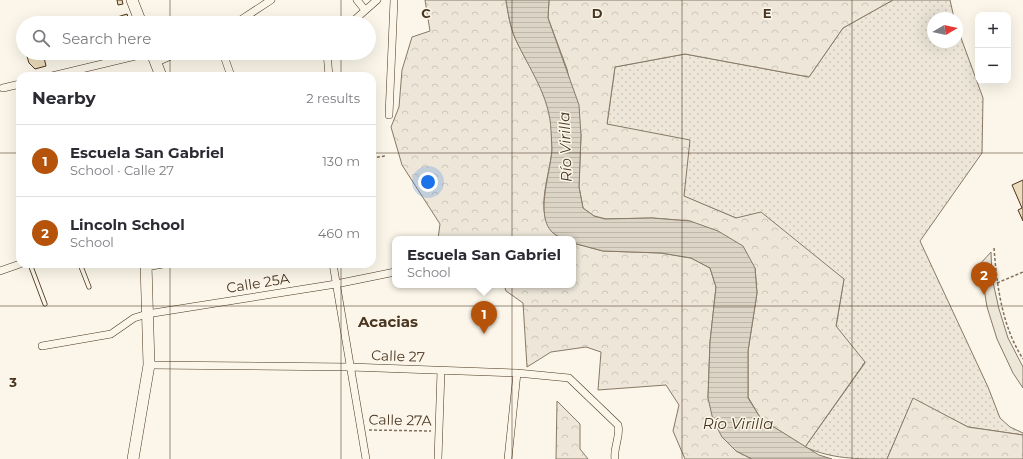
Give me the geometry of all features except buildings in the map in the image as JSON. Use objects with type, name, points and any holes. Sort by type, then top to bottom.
[{"type":"street","points":[[132,0],[138,16]]},
{"type":"street","points":[[247,16],[272,0]]},
{"type":"street","points":[[357,0],[365,10]]},
{"type":"street","points":[[359,16],[377,0]]},
{"type":"street","points":[[390,115],[394,0]]},
{"type":"street","points":[[69,72],[119,60]]},
{"type":"street","points":[[155,60],[159,72]]},
{"type":"street","points":[[225,60],[230,72]]},
{"type":"street","points":[[328,60],[329,72]]},
{"type":"street","points":[[3,88],[16,85]]},
{"type":"street","points":[[0,271],[16,265]]},
{"type":"street","points":[[133,459],[149,365],[146,268]]},
{"type":"street","points":[[334,268],[366,459]]},
{"type":"street","name":"Calle 25A","points":[[42,346],[112,334],[134,318],[148,314],[336,284],[392,273]]},
{"type":"street","name":"Calle 27","points":[[149,365],[350,367],[517,373],[569,378],[618,425],[620,433],[614,454],[615,459]]},
{"type":"street","points":[[438,459],[441,371]]},
{"type":"street","points":[[508,459],[517,373]]},
{"type":"lane","points":[[32,268],[45,304]]},
{"type":"lane","points":[[82,268],[89,288]]},
{"type":"path","points":[[376,157],[385,156]]},
{"type":"path","points":[[994,248],[997,283],[1006,321],[1023,359]]},
{"type":"path","points":[[997,283],[1023,272]]},
{"type":"path","name":"Calle 27A","points":[[361,430],[439,431]]},
{"type":"green space","points":[[425,0],[506,0],[510,24],[515,38],[541,87],[549,108],[552,149],[544,198],[544,210],[546,221],[552,231],[558,236],[438,236],[440,224],[402,165],[391,127],[399,107],[402,70],[412,37],[430,31]]},
{"type":"green space","points":[[549,0],[893,0],[843,28],[809,77],[685,54],[615,67],[607,124],[690,140],[684,196],[736,218],[761,212],[844,279],[836,326],[865,362],[805,447],[761,419],[748,397],[748,351],[757,293],[755,268],[690,221],[652,218],[606,219],[594,216],[583,208],[579,187],[581,135],[567,69],[548,18]]},
{"type":"green space","points":[[893,0],[950,0],[953,12],[927,12],[927,48],[963,48],[963,43],[975,76],[975,84],[978,84],[983,98],[982,153],[920,241],[988,387],[1000,418],[1010,427],[1023,433],[1023,435],[968,427],[913,399],[887,459],[844,458],[825,454],[805,447],[865,363],[836,327],[844,279],[736,218],[683,196],[607,124],[615,67],[685,54],[809,77],[843,28]]},
{"type":"green space","points":[[576,244],[603,251],[661,253],[691,258],[710,268],[716,287],[710,342],[708,398],[736,451],[752,459],[685,459],[673,431],[679,405],[666,385],[598,390],[601,352],[586,347],[551,352],[527,367],[523,303],[506,291],[505,288],[576,288]]},
{"type":"green space","points":[[913,398],[968,427],[1023,435],[1023,459],[887,459]]},
{"type":"green space","points":[[557,401],[580,424],[580,449],[588,459],[556,459]]},
{"type":"shaded area","points":[[991,252],[992,278],[999,309],[1008,338],[1023,367],[1023,388],[1013,373],[997,339],[987,307],[980,264]]},
{"type":"water","name":"Río Virilla","points":[[506,0],[549,0],[548,18],[579,105],[581,135],[579,187],[583,208],[594,216],[605,219],[652,218],[690,221],[718,231],[743,246],[755,268],[757,293],[748,351],[748,398],[761,419],[819,455],[832,459],[752,459],[736,451],[722,437],[713,420],[708,398],[710,342],[716,287],[710,268],[691,258],[661,253],[603,251],[576,244],[576,236],[558,236],[549,229],[545,218],[544,204],[552,149],[550,118],[543,94],[513,33]]},
{"type":"place","name":"Lincoln School","points":[[984,295]]},
{"type":"place","name":"Escuela San Gabriel","points":[[484,334]]},
{"type":"district","name":"Acacias","points":[[388,321]]}]
